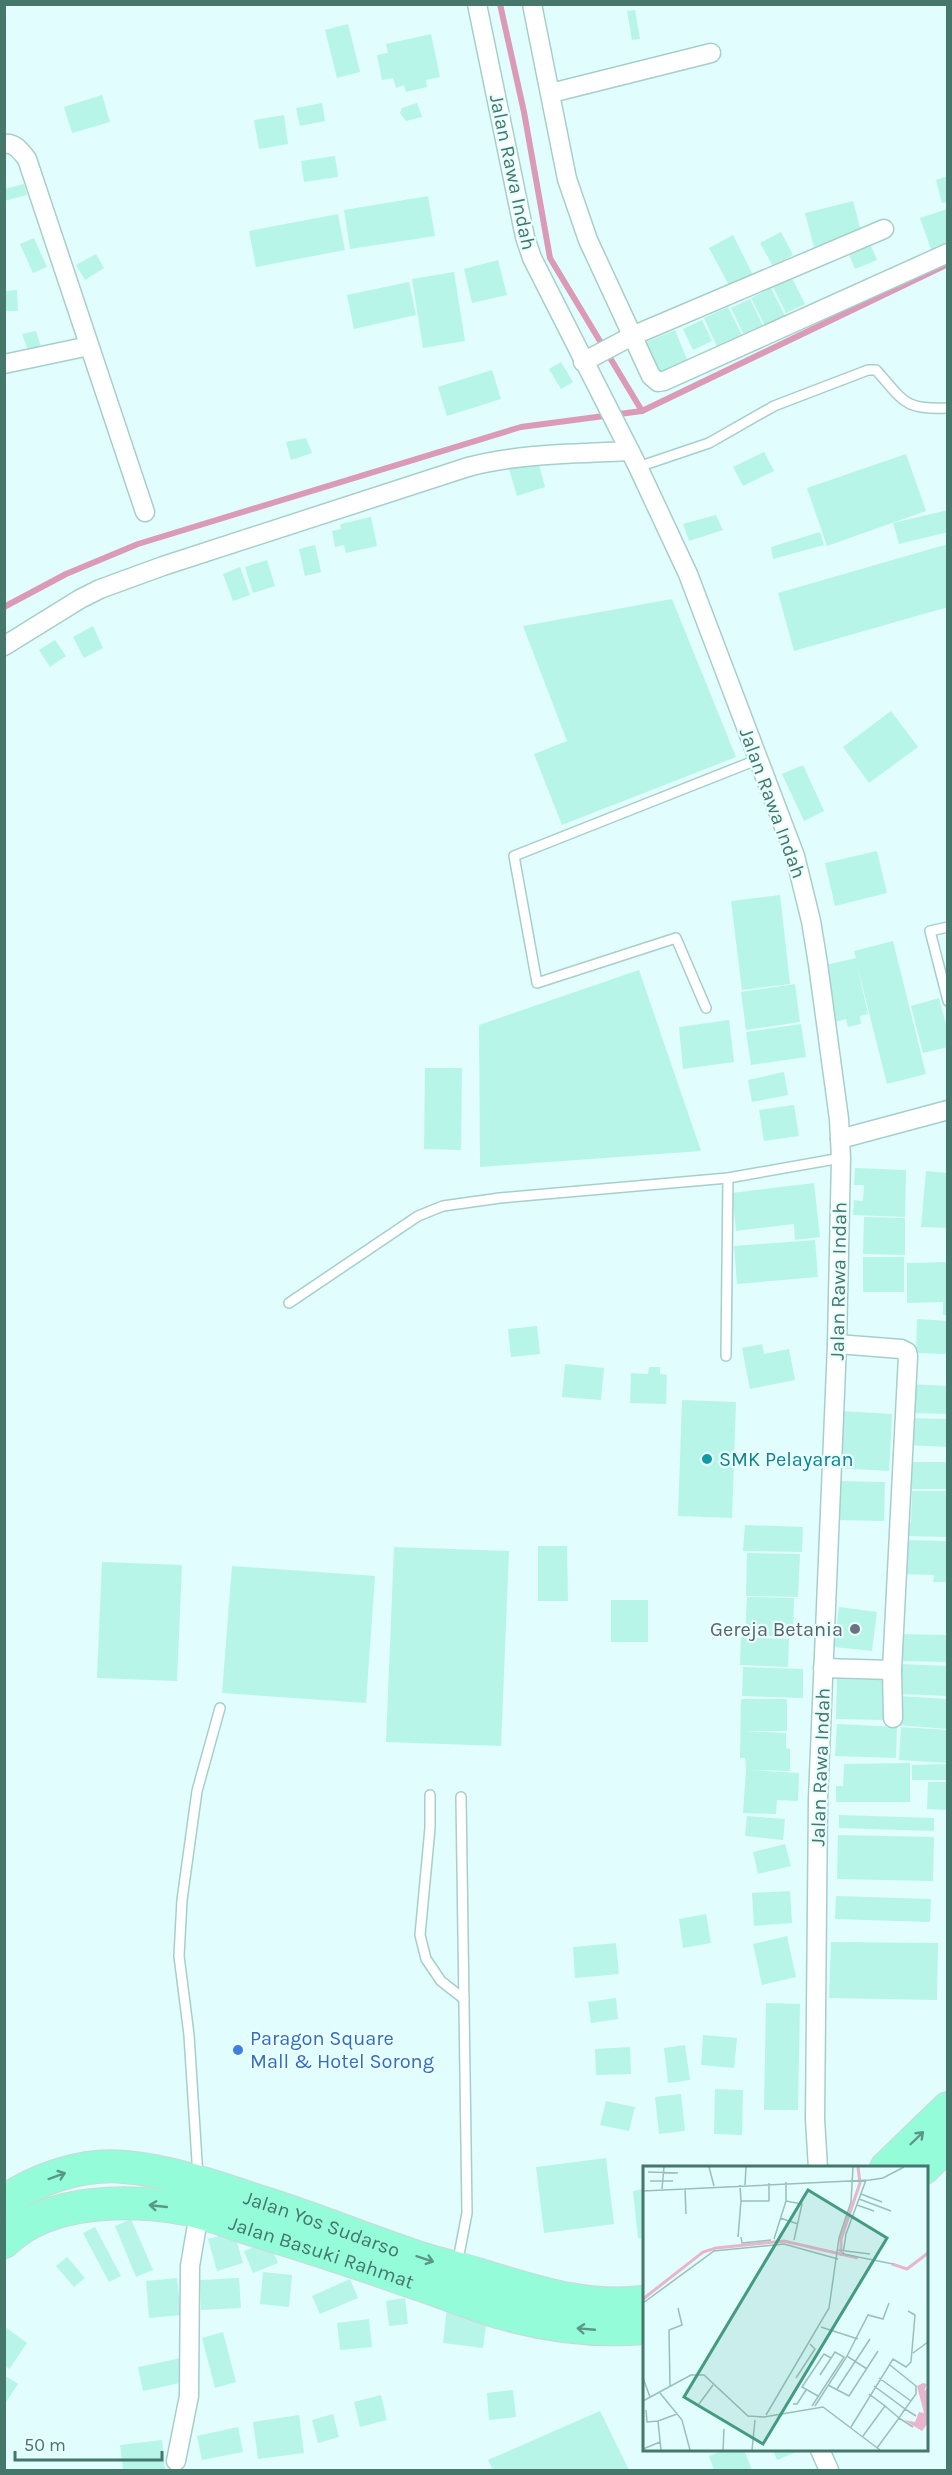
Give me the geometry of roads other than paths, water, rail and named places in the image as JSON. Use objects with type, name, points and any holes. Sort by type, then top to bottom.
[{"type":"highway","points":[[888,2166],[948,2108]]},
{"type":"highway","points":[[926,2166],[948,2144]]},
{"type":"highway","name":"Jalan Yos Sudarso","points":[[4,2202],[38,2183],[66,2173],[123,2167],[198,2181],[327,2223],[425,2260],[546,2296],[613,2304],[643,2302]]},
{"type":"highway","name":"Jalan Basuki Rahmat","points":[[4,2242],[11,2235],[38,2220],[72,2208],[133,2204],[187,2209],[317,2250],[505,2314],[588,2330],[643,2328]]},
{"type":"street","name":"Jalan Rawa Indah","points":[[477,4],[525,237],[538,273],[588,359],[601,397],[634,459],[688,574],[795,856],[811,921],[841,1158],[837,1344],[818,1799],[815,2119],[818,2166]]},
{"type":"street","points":[[532,4],[567,179],[627,339],[651,376],[658,382],[948,252]]},
{"type":"street","points":[[551,93],[711,53]]},
{"type":"street","points":[[4,144],[19,149],[27,159],[145,512]]},
{"type":"street","points":[[588,359],[627,339],[884,229]]},
{"type":"street","points":[[4,363],[89,346]]},
{"type":"street","points":[[4,646],[80,599],[108,586],[174,562],[468,467],[509,458],[548,454],[634,459]]},
{"type":"street","points":[[840,1139],[948,1110]]},
{"type":"street","points":[[837,1344],[901,1349],[908,1356],[892,1670],[893,1718]]},
{"type":"street","points":[[823,1668],[892,1670]]},
{"type":"street","points":[[176,2461],[189,2396],[190,2266],[199,2213]]},
{"type":"street","points":[[820,2451],[829,2470]]},
{"type":"lane","points":[[634,459],[709,443],[774,406],[868,370],[876,370],[909,405],[920,408],[948,408]]},
{"type":"lane","points":[[706,1008],[676,938],[537,983],[514,856],[759,759]]},
{"type":"lane","points":[[948,927],[930,931],[948,1001]]},
{"type":"lane","points":[[289,1303],[418,1216],[442,1206],[500,1198],[728,1178],[841,1158]]},
{"type":"lane","points":[[726,1356],[728,1178]]},
{"type":"lane","points":[[198,2181],[189,2035],[180,1956],[182,1900],[197,1791],[220,1708]]},
{"type":"lane","points":[[430,1795],[430,1828],[420,1935],[426,1959],[441,1981],[464,2000]]},
{"type":"lane","points":[[456,2268],[467,2213],[461,1797]]},
{"type":"waterway","points":[[500,4],[524,112],[550,258],[642,411]]},
{"type":"waterway","points":[[4,607],[66,574],[138,544],[521,427],[642,411],[948,264]]},
{"type":"place","name":"SMK Pelayaran","points":[[707,1459]]},
{"type":"place","name":"Gereja Betania","points":[[855,1629]]},
{"type":"place","name":"Paragon Square Mall & Hotel Sorong","points":[[238,2050]]}]
